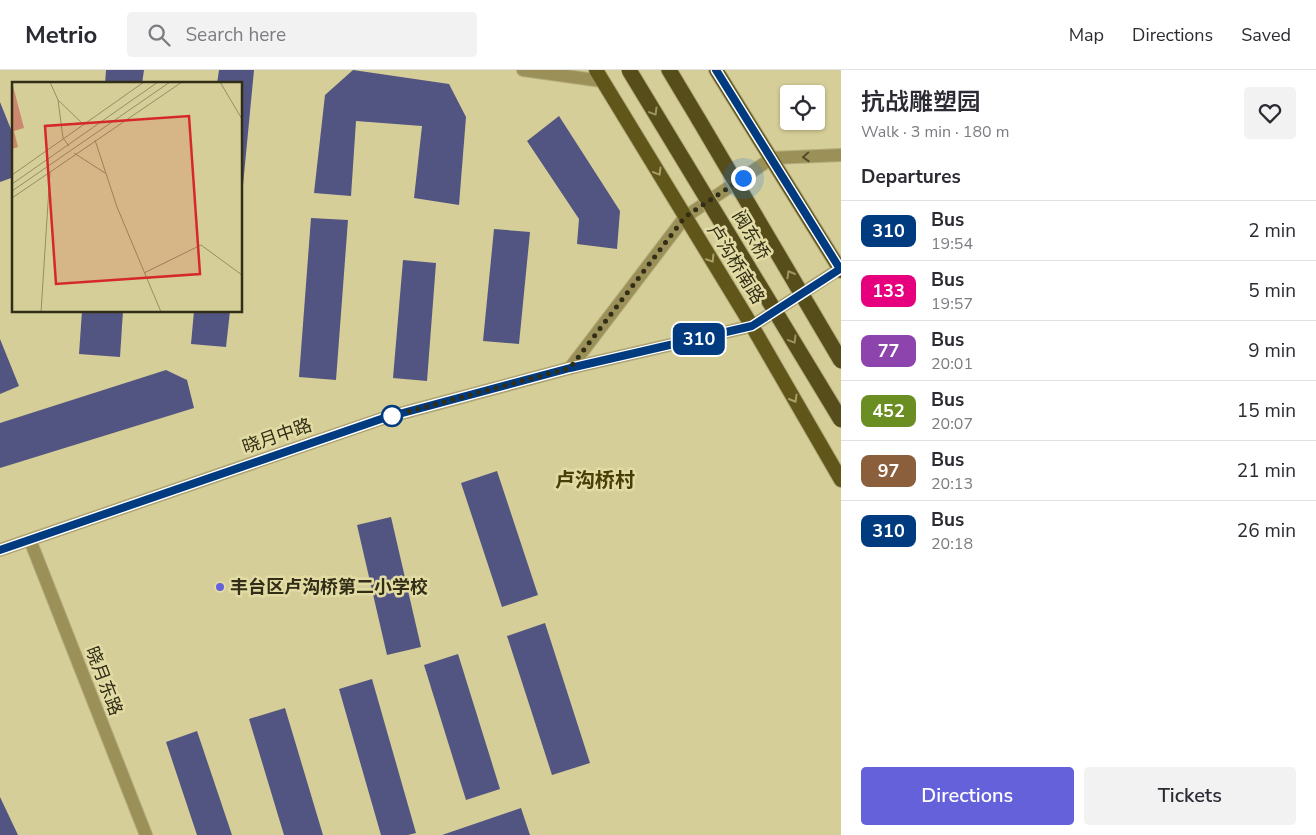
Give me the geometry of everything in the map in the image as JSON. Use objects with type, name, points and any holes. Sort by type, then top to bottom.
[{"type":"highway","name":"阀东桥","points":[[629,70],[841,420]]},
{"type":"highway","name":"阀东桥","points":[[669,70],[841,361]]},
{"type":"highway","points":[[716,70],[841,270]]},
{"type":"highway","name":"卢沟桥南路","points":[[599,75],[752,326],[841,480]]},
{"type":"street","points":[[523,70],[599,75]]},
{"type":"street","points":[[570,368],[685,217],[772,158],[841,155]]},
{"type":"street","name":"晓月中路","points":[[0,550],[384,418],[570,368],[752,326],[841,270]]},
{"type":"street","name":"晓月东路","points":[[30,540],[146,835]]},
{"type":"building","points":[[106,70],[144,70],[142,82],[105,82]]},
{"type":"building","points":[[219,70],[254,70],[243,185],[242,82],[217,82]]},
{"type":"building","points":[[353,70],[449,84],[466,117],[459,205],[414,198],[422,126],[356,121],[351,196],[314,193],[325,95]]},
{"type":"building","points":[[0,102],[12,132],[12,178],[0,182]]},
{"type":"building","points":[[559,116],[620,211],[617,249],[577,244],[579,219],[527,141]]},
{"type":"building","points":[[311,218],[348,220],[336,380],[299,377]]},
{"type":"building","points":[[494,229],[530,232],[519,344],[483,341]]},
{"type":"building","points":[[403,260],[436,263],[427,381],[393,378]]},
{"type":"building","points":[[82,312],[123,312],[120,357],[79,354]]},
{"type":"building","points":[[194,312],[230,312],[226,347],[191,344]]},
{"type":"building","points":[[0,339],[19,386],[0,394]]},
{"type":"building","points":[[166,370],[187,380],[194,408],[0,468],[0,423]]},
{"type":"building","points":[[497,471],[538,595],[502,607],[461,483]]},
{"type":"building","points":[[391,517],[421,647],[387,655],[357,525]]},
{"type":"building","points":[[545,623],[590,763],[552,775],[507,636]]},
{"type":"building","points":[[458,654],[500,789],[466,800],[424,665]]},
{"type":"building","points":[[372,679],[416,833],[408,835],[381,835],[339,689]]},
{"type":"building","points":[[285,708],[323,835],[284,835],[249,719]]},
{"type":"building","points":[[197,731],[232,835],[197,835],[166,742]]},
{"type":"building","points":[[0,797],[18,835],[0,835]]},
{"type":"building","points":[[521,808],[530,835],[442,835]]},
{"type":"bus line","name":"310","points":[[0,550],[384,418],[570,368],[752,326],[840,269],[716,70]]},
{"type":"place","name":"丰台区卢沟桥第二小学校","points":[[220,587]]},
{"type":"district","name":"卢沟桥村","points":[[595,480]]},
{"type":"route","points":[[392,416],[570,368],[685,217],[743,178]]}]
